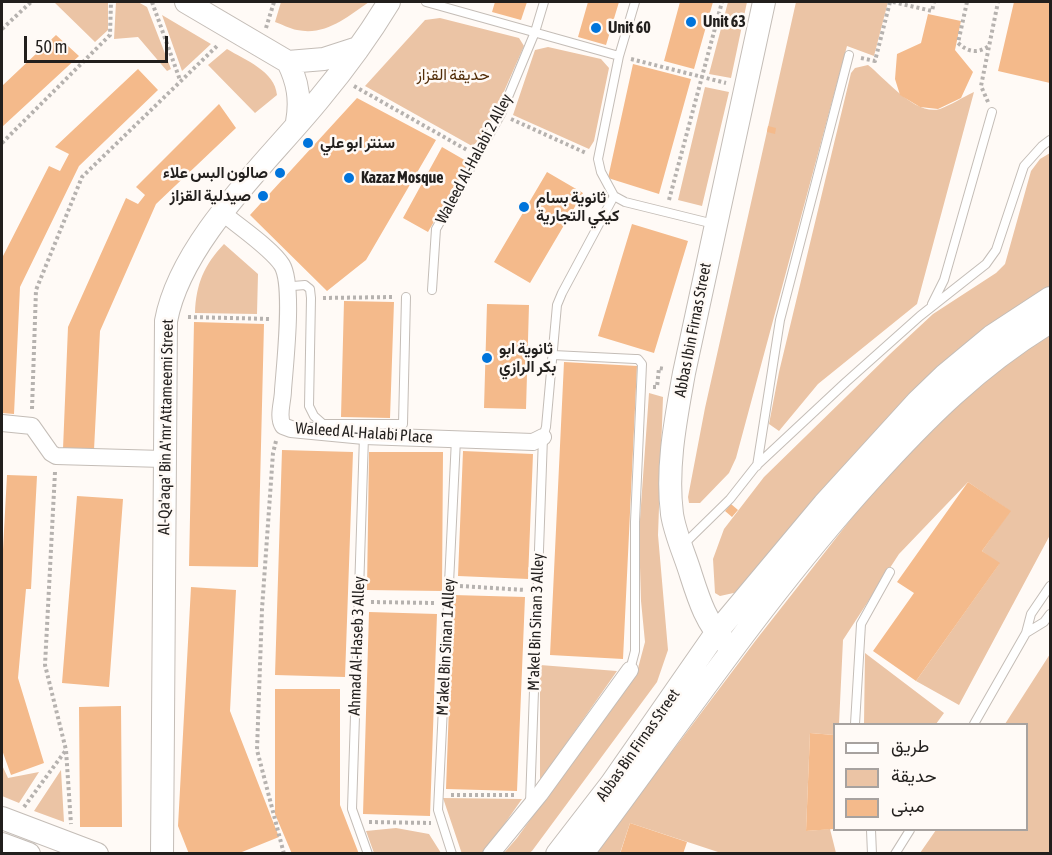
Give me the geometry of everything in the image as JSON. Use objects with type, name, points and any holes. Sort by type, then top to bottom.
[{"type":"main road","points":[[186,2],[288,62],[324,59],[358,48]]},
{"type":"main road","name":"Al-Qa'aqa' Bin A'mr Attameemi Street","points":[[162,854],[163,459],[167,317],[176,285],[194,252],[297,122],[319,100],[389,2]]},
{"type":"main road","name":"Abbas Ibin Firnas Street","points":[[724,641],[706,616],[698,596],[672,516],[670,493],[674,433],[684,373],[764,2]]},
{"type":"main road","points":[[288,62],[299,91],[300,107],[297,122]]},
{"type":"main road","points":[[724,641],[824,504],[917,402],[992,336],[1050,298]]},
{"type":"main road","points":[[724,641],[920,426],[983,369],[1050,322]]},
{"type":"main road","name":"Abbas Bin Firnas Street","points":[[557,854],[724,641]]},
{"type":"main road","name":"Abbas Bin Firnas Street","points":[[582,854],[724,641]]},
{"type":"main road","points":[[7,820],[97,854]]},
{"type":"main road","points":[[2,844],[29,854]]},
{"type":"street","name":"Waleed Al-Halabi Place","points":[[223,213],[275,256],[285,273],[288,292],[283,397],[280,415],[280,422],[283,426],[291,429],[364,436],[533,442],[543,437]]},
{"type":"street","points":[[2,423],[32,426],[51,453],[56,456],[163,459]]},
{"type":"street","points":[[491,854],[630,670]]},
{"type":"lane","points":[[426,2],[619,56]]},
{"type":"lane","name":"Waleed Al-Halabi 2 Alley","points":[[432,290],[436,229],[501,114],[535,32],[544,2]]},
{"type":"lane","points":[[635,2],[619,56],[598,159],[601,172],[614,196],[625,202],[715,225]]},
{"type":"lane","points":[[756,466],[780,320],[849,55]]},
{"type":"lane","points":[[931,308],[944,280],[992,112]]},
{"type":"lane","points":[[682,546],[730,499],[756,466],[846,382],[931,308],[986,264],[996,250],[1024,166],[1050,140]]},
{"type":"lane","name":"M'akel Bin Sinan 3 Alley","points":[[530,801],[543,437],[546,427],[559,299],[614,196]]},
{"type":"lane","points":[[288,292],[293,286],[305,285],[310,289],[309,406],[314,416],[323,424],[403,424],[406,297]]},
{"type":"lane","points":[[553,355],[638,359],[643,366],[635,522],[635,651],[630,670]]},
{"type":"lane","name":"Ahmad Al-Haseb 3 Alley","points":[[364,436],[352,809],[368,854]]},
{"type":"lane","name":"M'akel Bin Sinan 1 Alley","points":[[452,854],[438,810],[456,439]]},
{"type":"lane","points":[[855,723],[861,624],[890,572]]},
{"type":"lane","points":[[975,723],[1026,633],[1031,614],[1050,586]]},
{"type":"lane","points":[[1026,633],[1044,622],[1050,614]]},
{"type":"lane","points":[[871,831],[872,854]]},
{"type":"lane","points":[[895,854],[909,831]]},
{"type":"path","points":[[2,29],[31,2]]},
{"type":"path","points":[[2,142],[110,35],[111,2]]},
{"type":"path","points":[[152,2],[180,80]]},
{"type":"path","points":[[665,212],[722,2]]},
{"type":"path","points":[[875,61],[892,2],[932,11],[934,2]]},
{"type":"path","points":[[967,2],[958,43],[965,49],[975,52],[989,46]]},
{"type":"path","points":[[992,112],[981,86],[998,2]]},
{"type":"path","points":[[32,426],[36,290],[82,177],[234,30]]},
{"type":"path","points":[[619,56],[745,88]]},
{"type":"path","points":[[360,90],[478,156]]},
{"type":"path","points":[[501,114],[598,159]]},
{"type":"path","points":[[311,298],[406,297]]},
{"type":"path","points":[[167,317],[287,319]]},
{"type":"path","points":[[657,387],[659,368],[665,369]]},
{"type":"path","points":[[283,426],[273,453],[262,609],[257,750],[284,854]]},
{"type":"path","points":[[56,456],[45,665],[66,750],[72,844]]},
{"type":"path","points":[[449,586],[537,591]]},
{"type":"path","points":[[359,602],[448,603]]},
{"type":"path","points":[[7,820],[66,750]]},
{"type":"path","points":[[439,795],[530,801]]},
{"type":"path","points":[[356,822],[442,823]]},
{"type":"green space","points":[[54,2],[108,2],[108,30],[95,42]]},
{"type":"green space","points":[[116,2],[138,2],[147,7],[171,69],[167,71],[138,37],[114,39]]},
{"type":"green space","points":[[281,2],[369,2],[336,24],[308,31],[275,22]]},
{"type":"green space","points":[[728,2],[747,2],[731,78],[709,74]]},
{"type":"green space","points":[[796,2],[888,2],[874,56],[847,46],[736,458],[729,473],[700,503],[689,503],[688,497],[705,408]]},
{"type":"green space","points":[[162,15],[211,44],[182,71]]},
{"type":"green space","name":"حديقة القزاز","points":[[440,18],[519,38],[524,46],[484,137],[472,146],[365,86],[425,20]]},
{"type":"green space","points":[[548,47],[601,59],[609,68],[594,141],[589,149],[513,115],[535,50]]},
{"type":"green space","points":[[227,49],[258,67],[271,79],[275,87],[277,95],[255,113],[208,65]]},
{"type":"green space","points":[[868,65],[901,95],[930,110],[940,109],[974,92],[917,304],[818,384],[779,431],[769,424],[779,372],[851,73],[855,68]]},
{"type":"green space","points":[[705,87],[729,92],[702,206],[678,200]]},
{"type":"green space","points":[[1050,153],[1050,286],[929,377],[738,592],[720,596],[715,593],[713,559],[724,529],[764,477],[890,354],[933,314],[996,273],[1005,264],[1031,171],[1040,159]]},
{"type":"green space","points":[[224,244],[258,274],[257,314],[195,313],[202,276],[206,267]]},
{"type":"green space","points":[[1050,332],[1050,535],[959,705],[916,681],[999,564],[982,551],[1010,511],[968,482],[899,554],[843,640],[839,723],[833,723],[833,735],[810,733],[806,831],[830,829],[836,853],[721,853],[630,823],[620,853],[595,854],[756,640],[891,468],[974,387]]},
{"type":"green space","points":[[649,393],[663,397],[658,535],[668,650],[657,682],[532,851],[503,854],[637,672],[645,642],[639,533]]},
{"type":"green space","points":[[865,653],[944,713],[937,723],[864,723]]},
{"type":"green space","points":[[1050,654],[1050,853],[920,853],[935,831],[1028,831],[1028,723],[1006,723]]},
{"type":"green space","points":[[540,665],[617,671],[540,781]]},
{"type":"green space","points":[[2,765],[8,778],[39,772],[19,803],[2,796]]},
{"type":"green space","points":[[61,770],[64,822],[34,811]]},
{"type":"green space","points":[[443,798],[522,799],[484,853],[462,854]]},
{"type":"green space","points":[[396,828],[429,834],[441,853],[374,853],[366,831]]},
{"type":"building","points":[[495,2],[527,2],[521,20],[492,12]]},
{"type":"building","name":"Unit 60","points":[[588,2],[619,2],[606,45],[578,37]]},
{"type":"building","name":"Unit 63","points":[[680,2],[713,2],[694,69],[664,61]]},
{"type":"building","points":[[1014,2],[1050,2],[1050,83],[998,71]]},
{"type":"building","points":[[928,14],[961,21],[955,50],[973,72],[961,98],[938,109],[920,107],[900,95],[895,79],[897,54],[921,43]]},
{"type":"building","points":[[56,35],[79,56],[2,127],[2,86]]},
{"type":"building","points":[[633,64],[691,79],[659,194],[608,178]]},
{"type":"building","points":[[138,69],[158,90],[79,166],[20,287],[14,414],[2,413],[2,258],[49,166],[60,171],[69,154],[55,147]]},
{"type":"building","name":"Kazaz Mosque","points":[[357,98],[436,140],[366,260],[327,291],[250,215]]},
{"type":"building","points":[[219,104],[236,128],[156,204],[100,331],[94,450],[63,449],[68,327],[126,198],[138,204],[145,195],[136,187]]},
{"type":"building","points":[[768,126],[776,128],[775,134],[767,132]]},
{"type":"building","points":[[442,147],[468,162],[428,232],[403,218]]},
{"type":"building","points":[[547,172],[583,193],[530,283],[494,262]]},
{"type":"building","points":[[632,224],[688,241],[654,353],[598,336]]},
{"type":"building","points":[[344,301],[394,302],[390,418],[341,417]]},
{"type":"building","points":[[487,304],[529,305],[526,409],[484,408]]},
{"type":"building","points":[[194,322],[264,324],[258,567],[189,566]]},
{"type":"building","points":[[564,362],[637,366],[623,659],[550,655]]},
{"type":"building","points":[[282,450],[353,452],[345,677],[275,675]]},
{"type":"building","points":[[463,451],[533,454],[528,579],[458,576]]},
{"type":"building","points":[[369,452],[443,452],[442,591],[367,590]]},
{"type":"building","points":[[7,475],[37,476],[31,589],[26,589],[18,678],[44,763],[11,775],[2,750],[2,568]]},
{"type":"building","points":[[968,482],[1011,511],[982,551],[1000,563],[916,681],[873,651],[914,593],[897,582]]},
{"type":"building","points":[[77,496],[123,499],[109,687],[62,683]]},
{"type":"building","points":[[731,504],[738,510],[732,517],[725,511]]},
{"type":"building","points":[[191,587],[236,590],[230,711],[279,837],[237,854],[189,854],[178,826]]},
{"type":"building","points":[[453,595],[525,597],[517,791],[446,789]]},
{"type":"building","points":[[369,612],[437,614],[430,816],[363,814]]},
{"type":"building","points":[[275,689],[340,689],[340,805],[359,854],[292,854],[275,814]]},
{"type":"building","points":[[121,706],[122,827],[80,827],[79,707]]},
{"type":"building","points":[[810,733],[833,735],[833,829],[806,831]]},
{"type":"building","points":[[630,823],[687,842],[683,854],[620,854]]},
{"type":"place","name":"Unit 63","points":[[691,22]]},
{"type":"place","name":"Unit 60","points":[[596,28]]},
{"type":"place","name":"سنتر ابو علي","points":[[308,143]]},
{"type":"place","name":"صالون البس علاء","points":[[280,173]]},
{"type":"place","name":"Kazaz Mosque","points":[[349,178]]},
{"type":"place","name":"صيدلية القزاز","points":[[263,196]]},
{"type":"place","name":"ثانوية بسام كيكي التجارية","points":[[524,207]]},
{"type":"place","name":"ثانوية ابو بكر الرازي","points":[[487,358]]}]
